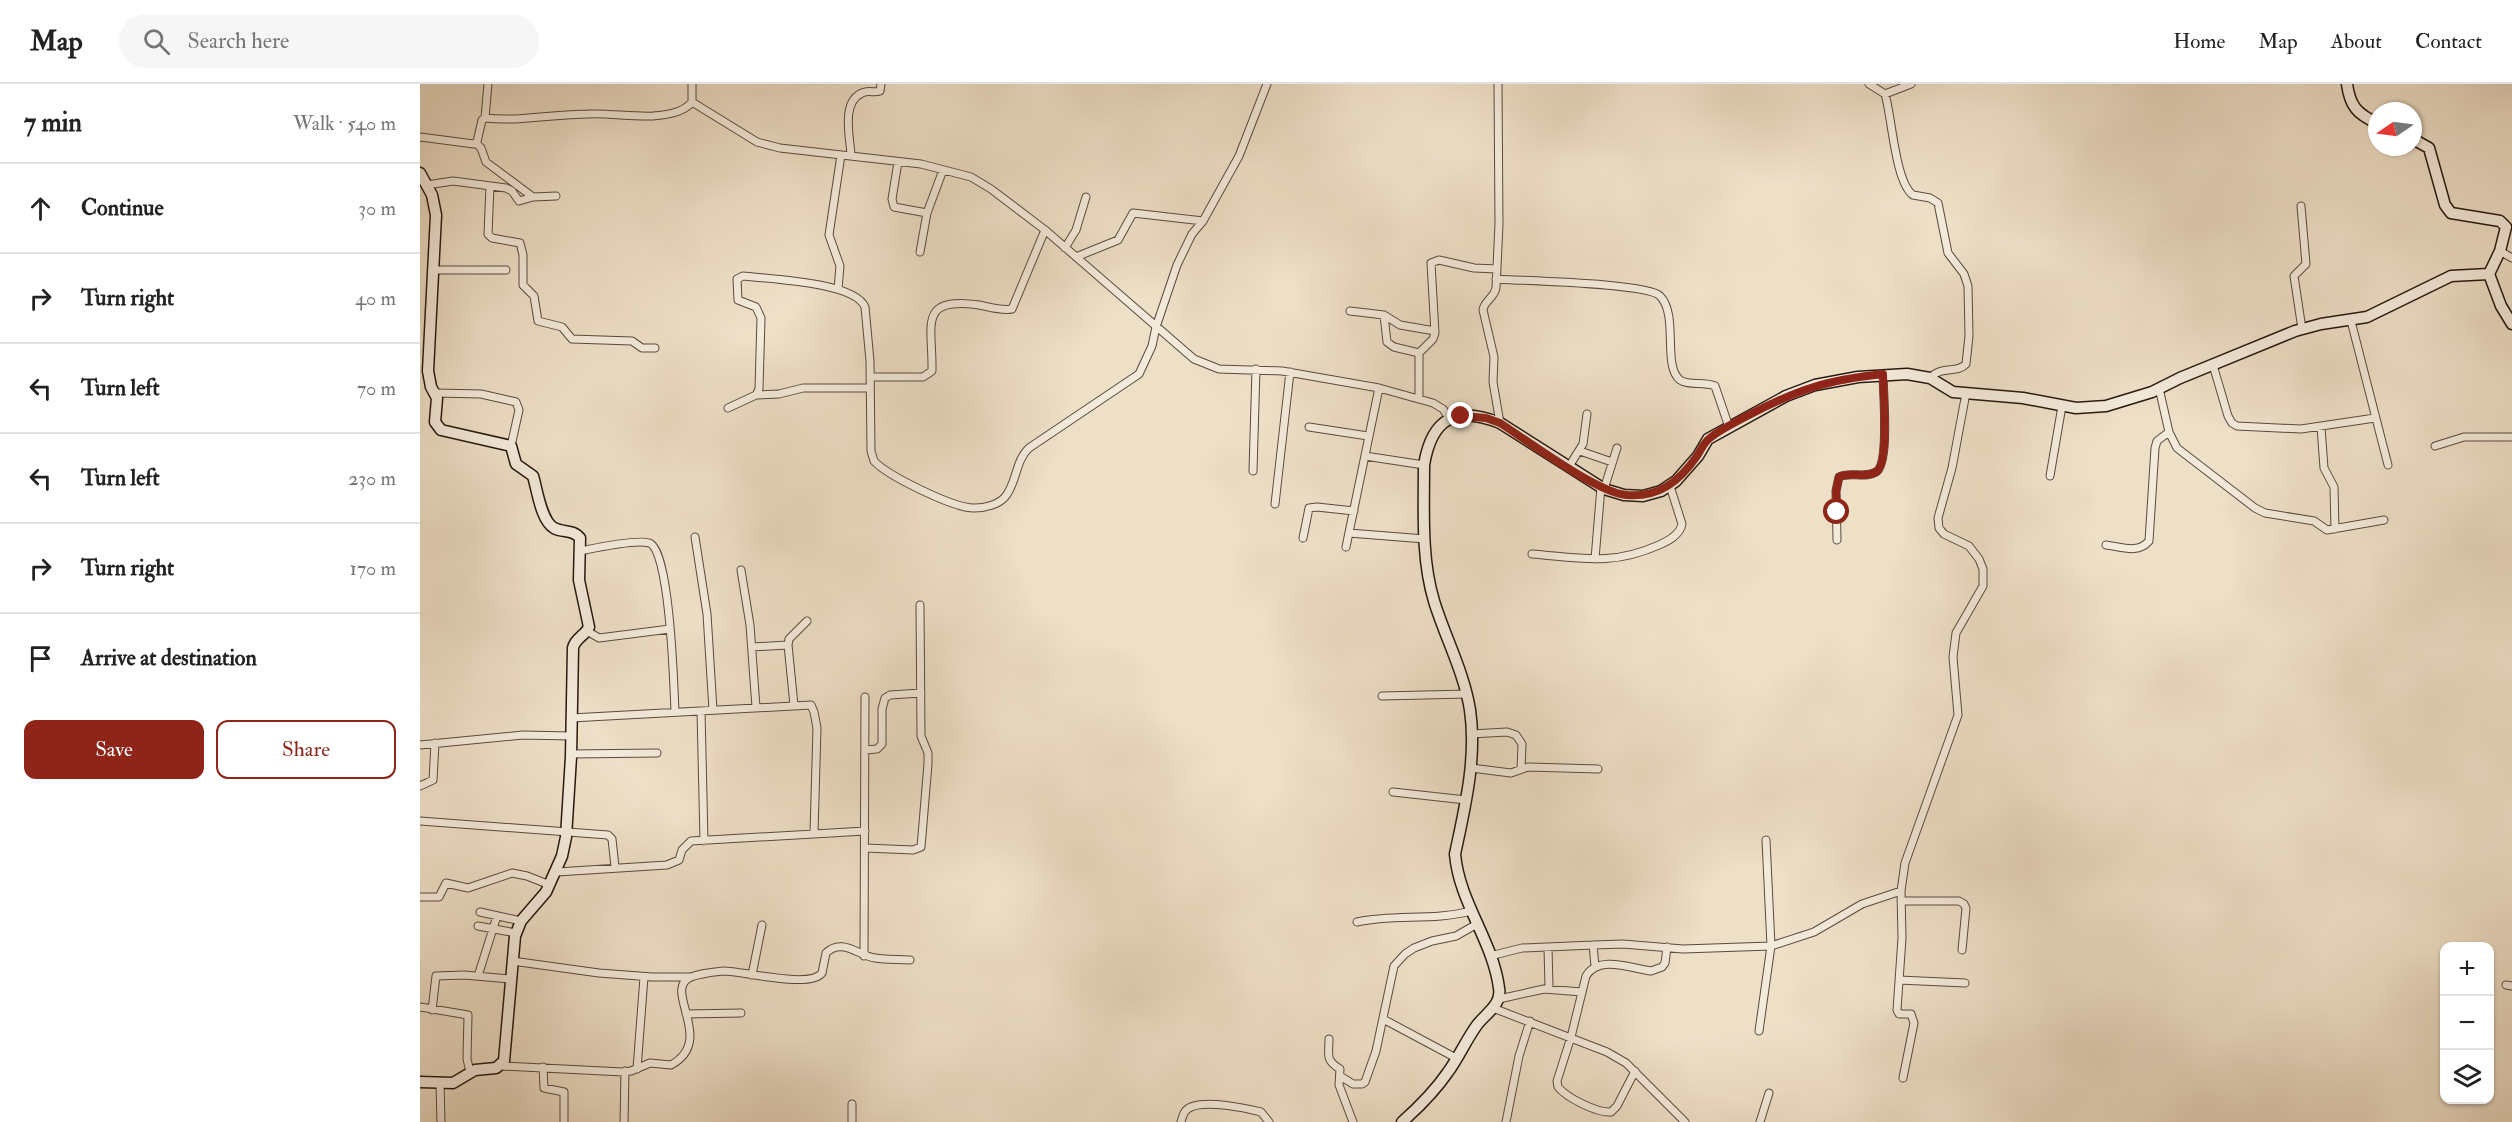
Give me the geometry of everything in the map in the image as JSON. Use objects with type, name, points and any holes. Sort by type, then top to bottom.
[{"type":"street","points":[[476,143],[482,120],[485,118],[488,84]]},
{"type":"street","points":[[692,84],[692,102]]},
{"type":"street","points":[[851,155],[849,117],[851,103],[863,92],[880,91],[881,84]]},
{"type":"street","points":[[756,395],[759,389],[761,318],[756,307],[738,300],[737,279],[743,276],[838,289],[857,297],[865,307],[871,377],[871,451],[874,461],[904,481],[958,504],[973,508],[990,506],[1000,501],[1006,496],[1019,461],[1029,448],[1139,374],[1158,329],[1177,265],[1192,234],[1203,221],[1239,156],[1267,84]]},
{"type":"street","points":[[1498,84],[1497,269],[1494,295],[1483,305],[1483,310],[1494,357],[1493,382],[1500,423]]},
{"type":"street","points":[[1869,84],[1885,94],[1893,141],[1906,187],[1913,195],[1930,198],[1938,203],[1948,253],[1964,274],[1968,286],[1969,336],[1966,364],[1960,369],[1942,369],[1930,378]]},
{"type":"street","points":[[1885,94],[1911,84]]},
{"type":"street","points":[[2347,84],[2352,105],[2358,113],[2368,118]]},
{"type":"street","points":[[485,118],[510,121],[587,114],[653,116],[681,110],[692,102]]},
{"type":"street","points":[[692,102],[757,142],[780,148],[898,162],[971,177],[991,189],[1045,230],[1158,329],[1194,359],[1208,366],[1219,369],[1290,372],[1379,388],[1433,403],[1443,409],[1449,418]]},
{"type":"street","points":[[420,137],[476,143],[481,148],[486,162],[533,197]]},
{"type":"street","points":[[2422,144],[2429,148],[2445,205],[2451,213],[2500,221],[2509,227],[2489,274],[2501,306],[2512,324]]},
{"type":"street","points":[[838,289],[840,266],[829,234],[841,155]]},
{"type":"street","points":[[898,162],[893,204],[899,209],[927,213]]},
{"type":"street","points":[[920,252],[927,213],[943,170]]},
{"type":"street","points":[[420,173],[432,195],[436,215],[428,370],[431,387],[436,393],[435,422],[441,430],[511,446]]},
{"type":"street","points":[[427,185],[453,181],[490,186],[512,191],[519,201],[533,197],[556,196]]},
{"type":"street","points":[[490,186],[488,234],[492,238],[520,243],[523,255],[523,285],[534,296],[538,321],[562,327],[572,339],[632,341],[642,348],[655,348]]},
{"type":"street","points":[[1065,248],[1076,230],[1086,197]]},
{"type":"street","points":[[2301,206],[2306,264],[2294,276],[2302,329]]},
{"type":"street","points":[[1076,257],[1118,240],[1133,213],[1203,221]]},
{"type":"street","points":[[871,377],[923,377],[932,371],[931,318],[939,308],[948,304],[967,303],[1012,309],[1045,230]]},
{"type":"street","points":[[2500,251],[2512,258]]},
{"type":"street","points":[[1419,398],[1419,353],[1420,349],[1433,339],[1435,331],[1430,272],[1433,261],[1439,260],[1474,268],[1497,269]]},
{"type":"street","points":[[432,270],[506,270]]},
{"type":"street","points":[[1402,1122],[1436,1088],[1476,1026],[1496,1003],[1499,988],[1490,956],[1457,874],[1455,854],[1471,768],[1471,734],[1467,694],[1434,601],[1425,539],[1424,465],[1426,452],[1436,429],[1449,418],[1472,415],[1500,423],[1603,488],[1624,495],[1643,496],[1670,486],[1698,456],[1708,438],[1786,396],[1815,385],[1883,374],[1907,374],[1930,378],[1946,389],[1966,393],[2024,398],[2062,406],[2090,408],[2106,406],[2159,388],[2302,329],[2321,324],[2351,321],[2385,310],[2415,292],[2451,276],[2489,274]]},
{"type":"street","points":[[1496,279],[1614,285],[1659,294],[1666,303],[1670,318],[1671,350],[1677,376],[1683,381],[1715,386],[1729,427]]},
{"type":"street","points":[[1350,311],[1384,315],[1400,325],[1435,331]]},
{"type":"street","points":[[1384,315],[1387,342],[1394,347],[1419,353]]},
{"type":"street","points":[[2351,321],[2388,465]]},
{"type":"street","points":[[2212,365],[2232,423],[2237,426],[2301,429],[2375,418]]},
{"type":"street","points":[[1253,471],[1256,369]]},
{"type":"street","points":[[1275,504],[1290,372]]},
{"type":"street","points":[[1837,540],[1836,491],[1839,477],[1873,474],[1882,465],[1884,452],[1883,374]]},
{"type":"street","points":[[728,408],[756,395],[778,394],[803,388],[870,388]]},
{"type":"street","points":[[1346,547],[1379,388]]},
{"type":"street","points":[[2159,388],[2172,441],[2185,456],[2214,475],[2255,508],[2265,513],[2314,521],[2327,531],[2384,520]]},
{"type":"street","points":[[436,393],[481,394],[516,402],[519,410],[511,446],[516,464],[533,476],[541,506],[550,525],[558,530],[578,534],[580,537],[579,580],[588,620],[587,631],[574,642],[573,648],[571,754],[566,831],[557,872],[550,885],[521,921],[516,933],[510,979],[505,1055],[501,1066]]},
{"type":"street","points":[[1903,1078],[1914,1018],[1911,1014],[1899,1014],[1897,1010],[1901,891],[1905,863],[1958,715],[1953,657],[1956,633],[1983,586],[1983,569],[1979,559],[1969,546],[1944,534],[1939,528],[1938,518],[1952,468],[1966,393]]},
{"type":"street","points":[[2050,477],[2062,406]]},
{"type":"street","points":[[1568,468],[1580,452],[1585,438],[1587,414]]},
{"type":"street","points":[[1309,427],[1368,436]]},
{"type":"street","points":[[2321,427],[2324,468],[2334,487],[2335,529]]},
{"type":"street","points":[[2106,545],[2133,549],[2143,548],[2149,540],[2155,448],[2160,438],[2169,432]]},
{"type":"street","points":[[2435,446],[2464,437],[2512,437]]},
{"type":"street","points":[[1595,559],[1603,488],[1617,448]]},
{"type":"street","points":[[1580,452],[1612,462]]},
{"type":"street","points":[[1365,456],[1424,465]]},
{"type":"street","points":[[1532,555],[1608,560],[1631,556],[1666,542],[1682,528],[1681,517],[1670,486]]},
{"type":"street","points":[[1303,538],[1309,508],[1354,511]]},
{"type":"street","points":[[1349,533],[1425,539]]},
{"type":"street","points":[[695,537],[707,614],[713,710]]},
{"type":"street","points":[[580,550],[634,543],[649,543],[654,546],[663,576],[670,629],[675,712]]},
{"type":"street","points":[[741,570],[752,646],[756,707]]},
{"type":"street","points":[[865,848],[914,850],[921,847],[928,753],[921,736],[920,605]]},
{"type":"street","points":[[794,705],[788,645],[791,636],[807,621]]},
{"type":"street","points":[[587,631],[599,638],[670,629]]},
{"type":"street","points":[[752,646],[788,645]]},
{"type":"street","points":[[865,750],[877,748],[882,744],[882,709],[885,698],[890,695],[921,693]]},
{"type":"street","points":[[1382,696],[1467,694]]},
{"type":"street","points":[[864,956],[865,697]]},
{"type":"street","points":[[572,718],[811,705],[818,728],[814,833]]},
{"type":"street","points":[[701,711],[704,841]]},
{"type":"street","points":[[1471,734],[1507,732],[1516,735],[1522,744],[1521,769]]},
{"type":"street","points":[[420,745],[523,735],[571,736]]},
{"type":"street","points":[[420,786],[433,780],[435,743]]},
{"type":"street","points":[[571,754],[657,753]]},
{"type":"street","points":[[1471,768],[1510,773],[1528,767],[1598,769]]},
{"type":"street","points":[[1393,792],[1466,800]]},
{"type":"street","points":[[420,821],[610,836],[615,867]]},
{"type":"street","points":[[557,872],[675,863],[679,860],[685,845],[691,841],[865,831]]},
{"type":"street","points":[[1759,1031],[1771,946],[1766,840]]},
{"type":"street","points":[[420,897],[438,897],[446,883],[468,888],[512,873],[550,885]]},
{"type":"street","points":[[1490,956],[1522,948],[1593,945],[1683,949],[1771,946],[1814,932],[1862,904],[1901,891]]},
{"type":"street","points":[[1901,901],[1959,901],[1964,904],[1966,908],[1962,950]]},
{"type":"street","points":[[1357,922],[1380,918],[1437,917],[1471,911]]},
{"type":"street","points":[[480,912],[521,921]]},
{"type":"street","points":[[478,976],[497,916]]},
{"type":"street","points":[[1340,1076],[1353,1084],[1365,1082],[1376,1051],[1392,971],[1405,954],[1421,945],[1456,936],[1477,924]]},
{"type":"street","points":[[752,975],[762,925]]},
{"type":"street","points":[[478,926],[516,933]]},
{"type":"street","points":[[1593,945],[1595,966]]},
{"type":"street","points":[[512,961],[644,977],[690,977],[723,971],[815,978],[822,973],[824,960],[830,949],[845,946],[864,956],[910,960]]},
{"type":"street","points":[[1548,947],[1549,988]]},
{"type":"street","points":[[1635,1071],[1617,1106],[1611,1112],[1600,1110],[1563,1093],[1559,1090],[1557,1081],[1586,976],[1595,966],[1612,964],[1651,971],[1657,969],[1665,963],[1667,947]]},
{"type":"street","points":[[432,1010],[436,976],[510,979]]},
{"type":"street","points":[[638,1069],[644,977]]},
{"type":"street","points":[[420,1082],[459,1081],[470,1072],[501,1066],[625,1071],[638,1069],[650,1063],[671,1065],[679,1059],[691,1041],[691,1030],[682,998],[685,981],[690,977]]},
{"type":"street","points":[[1899,980],[1965,983]]},
{"type":"street","points":[[1496,1003],[1549,988],[1582,992]]},
{"type":"street","points":[[1496,1003],[1530,1021],[1606,1052],[1635,1071],[1685,1122]]},
{"type":"street","points":[[420,1007],[464,1012],[468,1015],[467,1059],[470,1072]]},
{"type":"street","points":[[686,1014],[741,1013]]},
{"type":"street","points":[[1383,1019],[1456,1058]]},
{"type":"street","points":[[1506,1122],[1519,1056],[1530,1021]]},
{"type":"street","points":[[1329,1039],[1330,1064],[1340,1069],[1339,1085],[1353,1122]]},
{"type":"street","points":[[543,1067],[544,1088],[564,1092],[564,1122]]},
{"type":"street","points":[[624,1122],[625,1071]]},
{"type":"street","points":[[440,1083],[441,1122]]},
{"type":"street","points":[[1760,1122],[1769,1093]]},
{"type":"street","points":[[852,1104],[852,1122]]},
{"type":"street","points":[[1181,1122],[1184,1113],[1189,1108],[1198,1105],[1242,1108],[1262,1112],[1269,1122]]},
{"type":"route","points":[[1461,416],[1472,415],[1500,423],[1604,489],[1617,494],[1643,496],[1661,491],[1676,481],[1698,456],[1708,438],[1786,396],[1836,380],[1883,374],[1884,452],[1882,465],[1873,474],[1839,477],[1836,491],[1837,512]]}]
